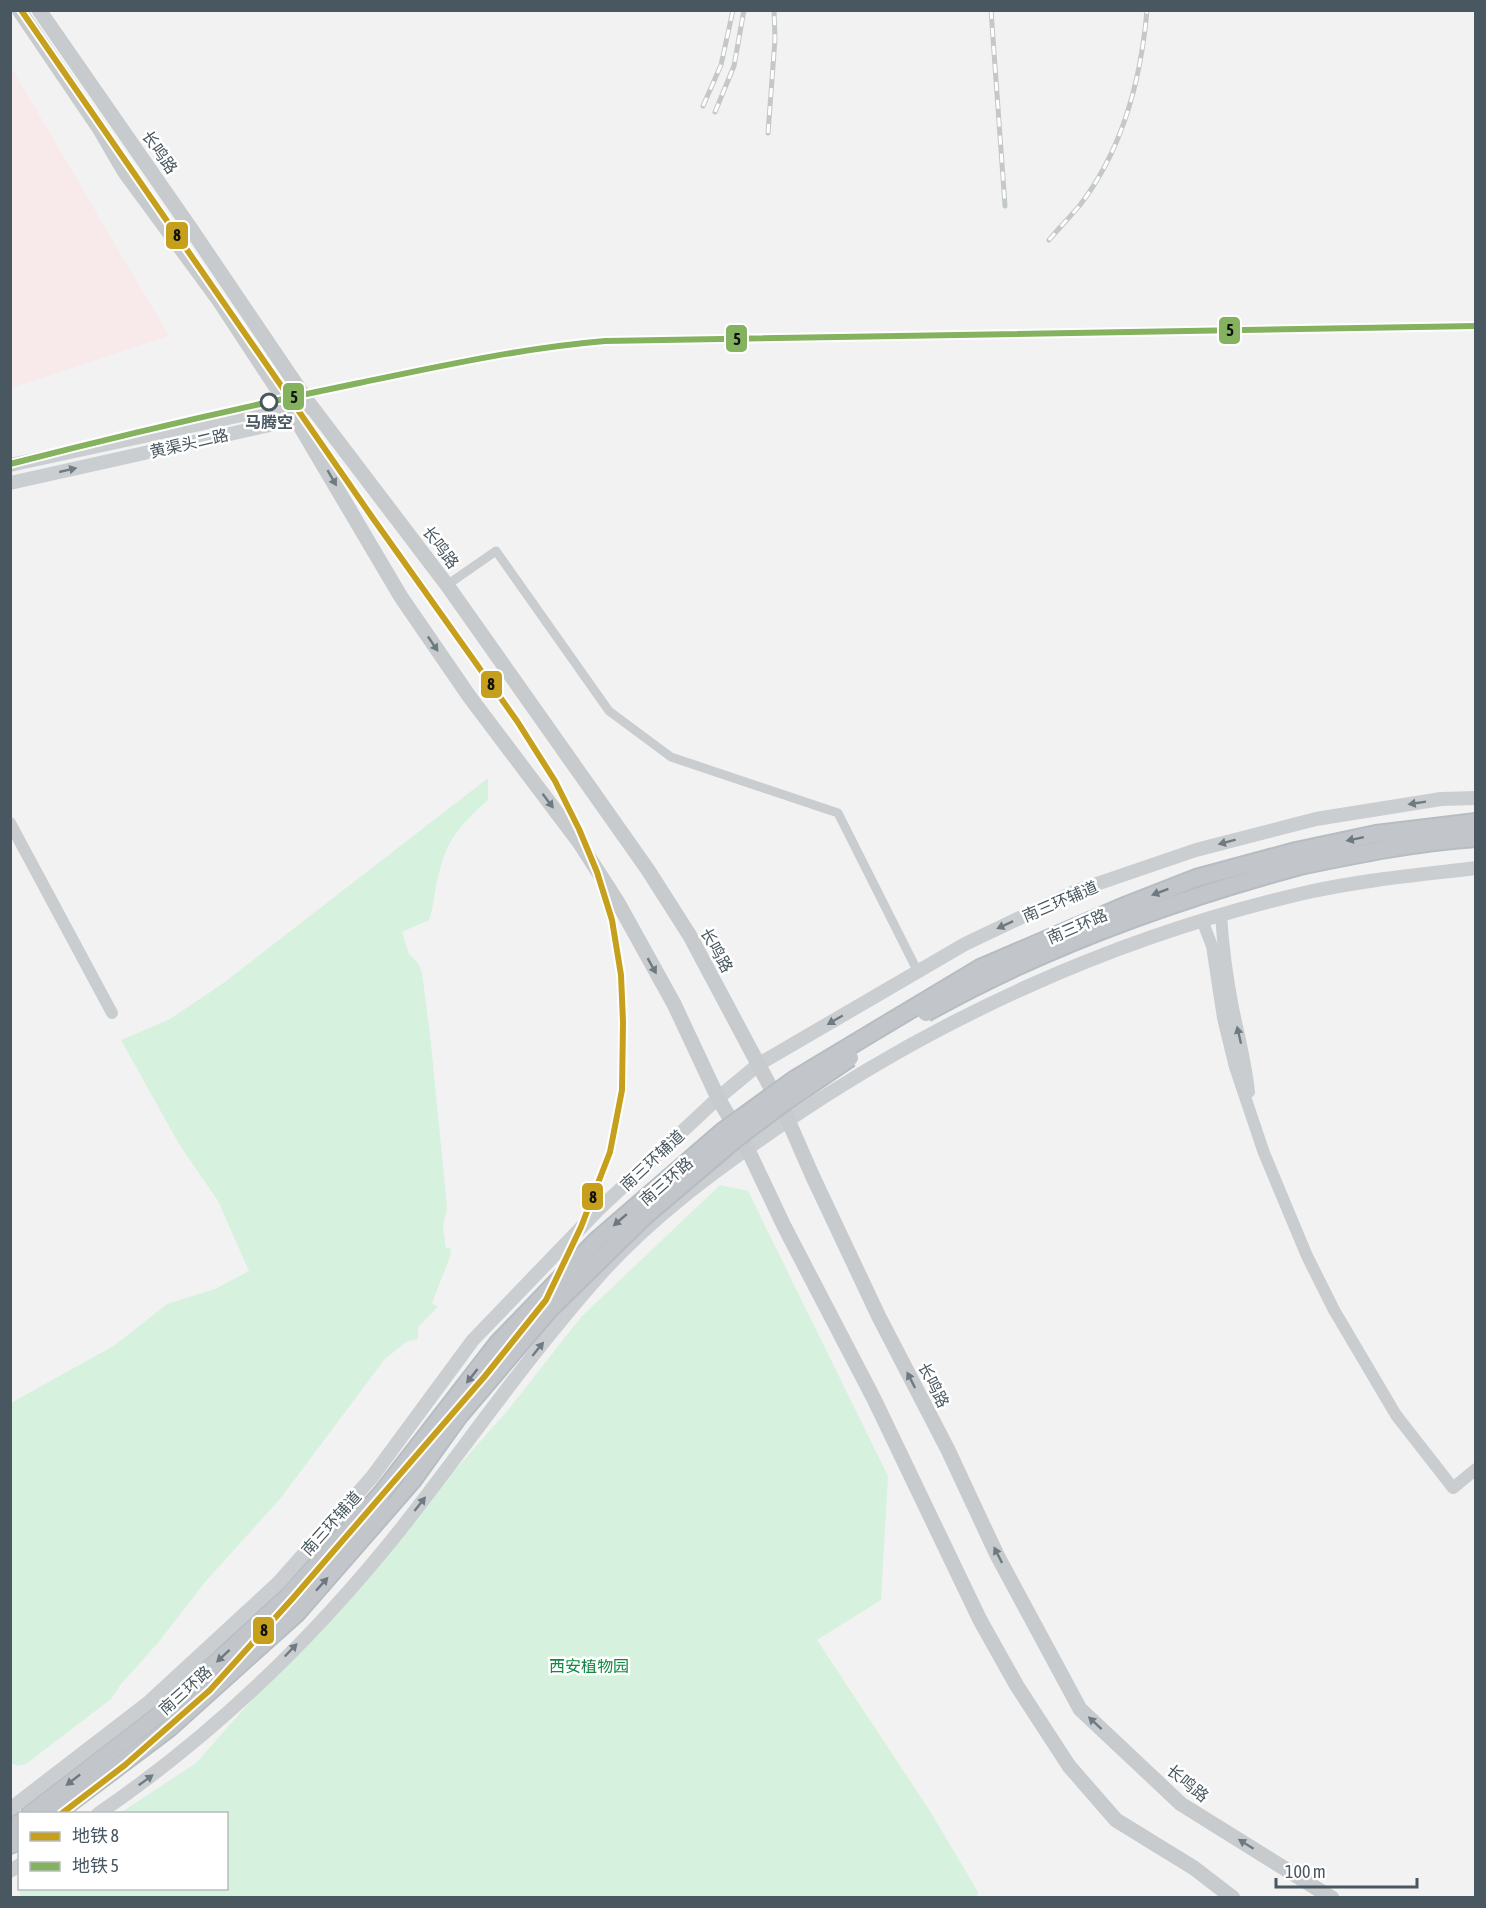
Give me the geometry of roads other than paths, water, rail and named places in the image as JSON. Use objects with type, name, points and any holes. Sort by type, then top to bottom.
[{"type":"highway","name":"南三环路","points":[[58,1812],[168,1729],[297,1613],[413,1480],[459,1416],[549,1310],[654,1208],[778,1107],[864,1049],[974,986],[1089,936],[1298,859],[1376,834],[1476,822]]},
{"type":"highway","name":"南三环路","points":[[33,1812],[161,1713],[287,1597],[381,1494],[497,1344],[597,1240],[723,1131],[795,1079],[980,968],[1196,878],[1298,859],[1442,840],[1476,838]]},
{"type":"main road","points":[[19,10],[93,119],[124,171],[218,299],[297,419],[401,597],[469,696],[579,842],[617,901],[674,1004],[718,1098],[747,1148],[784,1226],[879,1410],[980,1620],[1017,1686],[1063,1756],[1116,1820],[1194,1868],[1233,1898]]},
{"type":"main road","name":"长鸣路","points":[[39,10],[308,402],[447,585],[648,870],[690,936],[788,1120],[879,1317],[948,1450],[998,1555],[1080,1709],[1181,1804],[1332,1898]]},
{"type":"main road","points":[[297,419],[308,402]]},
{"type":"main road","name":"黄渠头二路","points":[[10,465],[287,404],[308,402]]},
{"type":"main road","name":"黄渠头二路","points":[[10,483],[297,419]]},
{"type":"main road","name":"南三环辅道","points":[[10,1809],[149,1702],[279,1582],[372,1477],[473,1340],[599,1209],[718,1098],[759,1064],[965,944],[1076,891],[1196,850],[1316,819],[1441,799],[1476,798]]},
{"type":"main road","points":[[101,1812],[163,1767],[244,1697],[290,1652],[398,1532],[522,1368],[599,1275],[646,1228],[747,1148],[859,1074],[994,1000],[1054,974],[1202,920],[1305,893],[1370,880],[1476,868]]},
{"type":"street","points":[[447,585],[496,551],[609,711],[671,757],[838,813],[918,972]]},
{"type":"street","points":[[10,823],[112,1013]]},
{"type":"street","points":[[1221,915],[1223,948],[1233,1010],[1246,1062],[1252,1114]]},
{"type":"street","points":[[1202,920],[1212,946],[1223,1018],[1235,1067],[1264,1153],[1306,1256],[1334,1310],[1396,1415],[1453,1488],[1476,1469]]},
{"type":"railway","points":[[703,106],[721,65],[733,10]]},
{"type":"railway","points":[[715,112],[734,66],[744,10]]},
{"type":"railway","points":[[768,133],[775,39],[774,10]]},
{"type":"railway","points":[[991,10],[1005,206]]},
{"type":"railway","points":[[1049,240],[1080,205],[1095,183],[1119,137],[1135,87],[1147,10]]},
{"type":"metro line","name":"8","points":[[21,10],[372,517],[517,721],[555,781],[597,872],[612,920],[621,975],[623,1022],[622,1090],[610,1152],[581,1227],[546,1300],[485,1376],[293,1598],[210,1690],[125,1765],[64,1812]]},
{"type":"metro line","name":"5","points":[[10,464],[228,411],[420,370],[512,353],[605,341],[1476,326]]},
{"type":"place","name":"马腾空","points":[[269,402]]},
{"type":"park label","name":"西安植物园","points":[[589,1666]]}]
